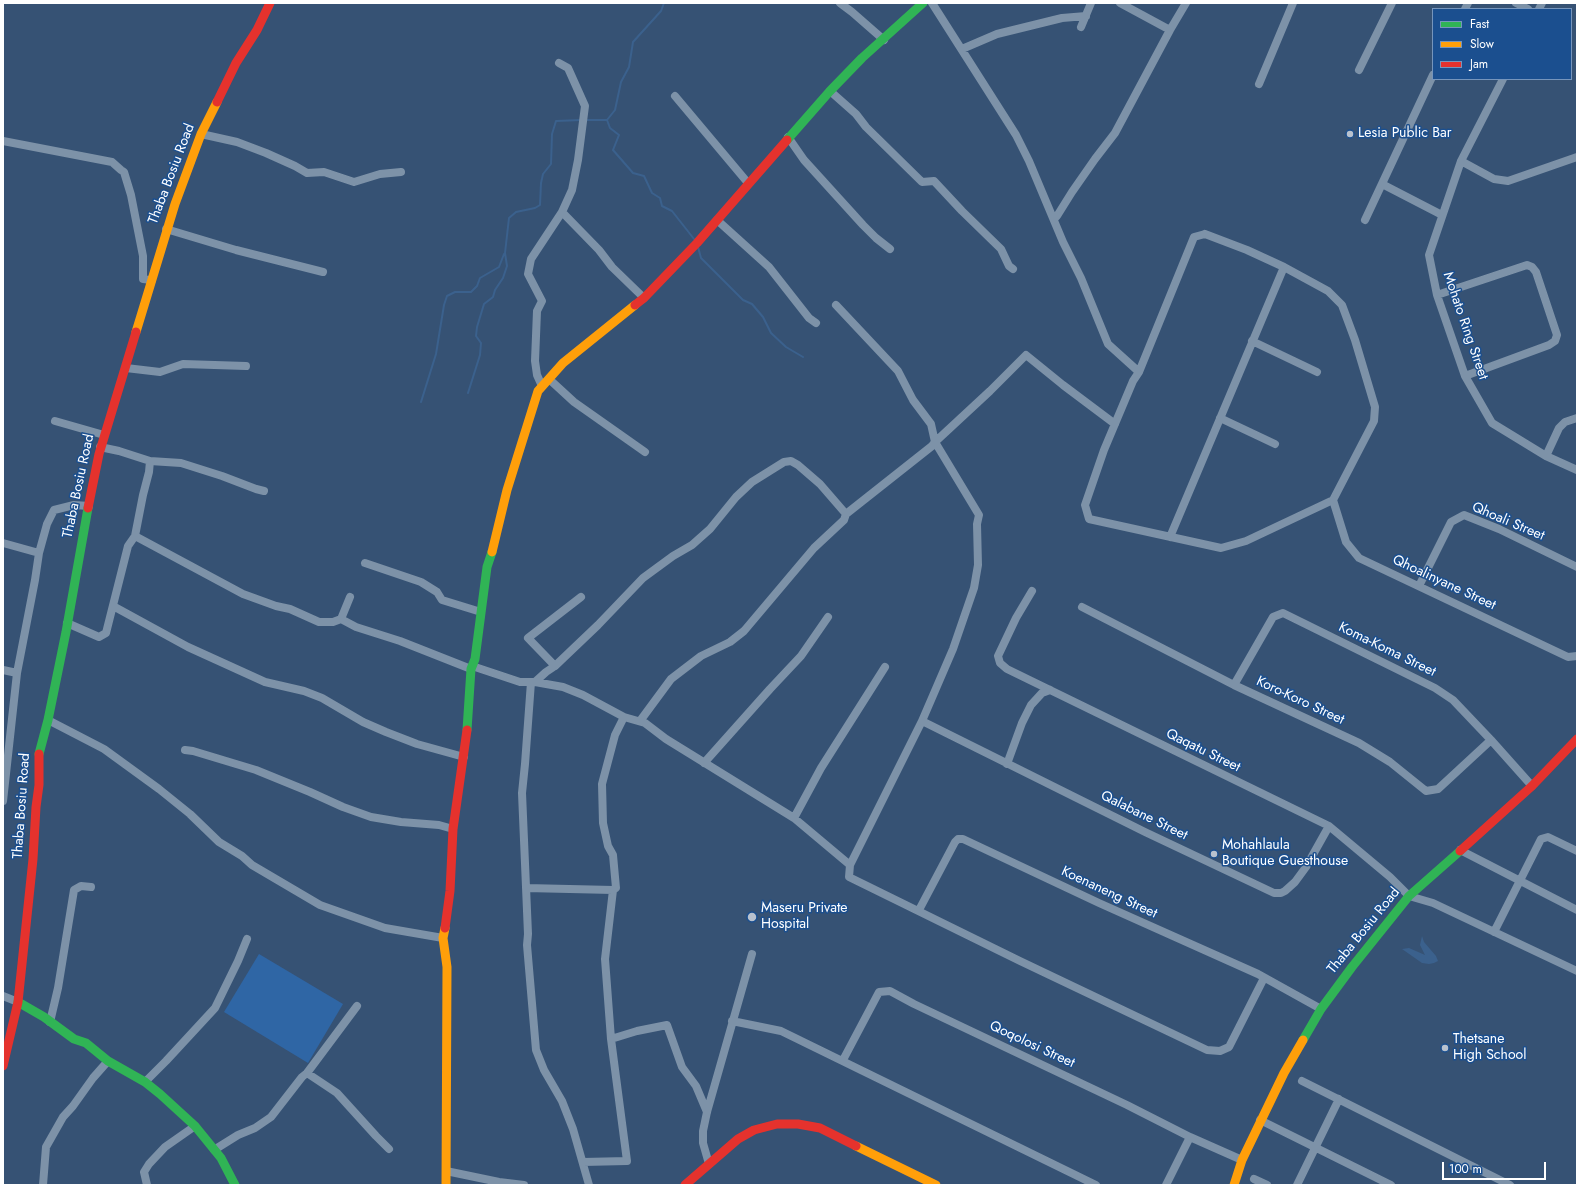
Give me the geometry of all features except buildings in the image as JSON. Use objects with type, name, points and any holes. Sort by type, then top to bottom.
[{"type":"street","name":"Thaba Bosiu Road","points":[[3,1066],[18,1002],[33,860],[36,807],[39,785],[38,752],[48,720],[100,447],[126,368],[166,229],[201,134],[236,63],[257,30],[270,3]]},
{"type":"street","points":[[840,3],[884,40]]},
{"type":"street","points":[[446,1185],[447,967],[443,938],[450,885],[453,828],[464,757],[472,667],[475,659],[487,567],[495,541],[507,490],[538,390],[563,363],[582,346],[644,298],[676,266],[830,90],[862,58],[884,40],[923,3]]},
{"type":"street","points":[[932,3],[1016,135],[1029,161],[1108,344],[1139,372]]},
{"type":"street","points":[[1081,27],[1091,3]]},
{"type":"street","points":[[1120,3],[1170,30]]},
{"type":"street","points":[[1054,219],[1095,159],[1116,133],[1170,30],[1186,3]]},
{"type":"street","points":[[1259,84],[1293,3]]},
{"type":"street","points":[[1359,70],[1392,3]]},
{"type":"street","points":[[1516,3],[1526,8]]},
{"type":"street","points":[[962,49],[997,34],[1062,18],[1086,16]]},
{"type":"street","points":[[542,386],[537,375],[535,355],[537,311],[542,301],[528,274],[531,260],[562,212],[572,190],[578,160],[585,106],[568,68],[559,63]]},
{"type":"street","points":[[1365,220],[1432,77]]},
{"type":"street","name":"Mohato Ring Street","points":[[1502,80],[1461,162],[1428,255],[1437,295],[1465,376],[1492,423],[1546,456],[1577,470]]},
{"type":"street","points":[[830,90],[856,114],[866,127],[922,182],[934,181],[1000,249],[1009,266],[1013,269]]},
{"type":"street","points":[[675,96],[748,183]]},
{"type":"street","points":[[201,134],[237,142],[266,153],[307,173],[324,172],[354,182],[380,174],[401,172]]},
{"type":"street","points":[[788,137],[804,160],[863,225],[890,249]]},
{"type":"street","points":[[3,141],[112,162],[124,172],[131,195],[143,260],[143,279],[152,280]]},
{"type":"street","points":[[1461,162],[1494,179],[1508,181],[1577,157]]},
{"type":"street","points":[[1382,184],[1442,215]]},
{"type":"street","points":[[562,212],[599,250],[612,267],[644,298]]},
{"type":"street","points":[[717,220],[769,267],[809,318],[816,323]]},
{"type":"street","points":[[166,229],[236,250],[323,272]]},
{"type":"street","points":[[1205,234],[1247,250],[1284,267],[1328,290],[1342,305],[1355,340],[1375,406],[1374,421],[1333,500],[1246,541],[1221,548],[1089,519],[1085,505],[1115,424],[1133,381],[1139,372],[1194,237],[1205,234]]},
{"type":"street","points":[[1437,295],[1527,265],[1532,267],[1536,272],[1557,335],[1555,341],[1549,345],[1465,376]]},
{"type":"street","points":[[1170,537],[1284,267]]},
{"type":"street","points":[[836,306],[898,371],[913,400],[931,424],[935,442],[979,516],[978,565],[974,588],[954,650],[946,662],[922,722],[850,865],[849,876],[1020,961],[1207,1050],[1220,1051],[1229,1047],[1264,978]]},
{"type":"street","points":[[1252,341],[1317,372]]},
{"type":"street","points":[[640,721],[671,679],[701,656],[730,642],[744,631],[814,548],[844,520],[846,514],[932,446],[1026,355],[1115,424]]},
{"type":"street","points":[[126,368],[160,372],[183,364],[246,366]]},
{"type":"street","points":[[549,379],[574,402],[645,452]]},
{"type":"street","points":[[1220,418],[1275,444]]},
{"type":"street","points":[[1546,456],[1559,428],[1566,422],[1577,418]]},
{"type":"street","points":[[55,420],[104,435]]},
{"type":"street","points":[[100,447],[119,451],[150,461],[181,463],[264,491]]},
{"type":"street","points":[[589,1185],[573,1129],[562,1101],[544,1070],[536,1050],[527,944],[528,934],[522,793],[533,682],[555,666],[598,625],[643,578],[673,556],[692,545],[710,529],[736,497],[752,482],[784,462],[791,460],[798,465],[820,484],[846,514]]},
{"type":"street","points":[[67,622],[99,637],[106,633],[128,546],[135,536],[143,495],[150,472],[150,461]]},
{"type":"street","name":"Qhoalinyane Street","points":[[1333,500],[1346,542],[1359,558],[1568,657],[1577,656]]},
{"type":"street","points":[[3,801],[17,673],[39,553],[47,524],[54,510],[74,504],[89,506]]},
{"type":"street","name":"Qhoali Street","points":[[1420,586],[1451,522],[1464,515],[1499,529],[1577,567]]},
{"type":"street","points":[[135,536],[243,594],[276,606],[290,609],[319,622],[333,622],[340,619],[350,597]]},
{"type":"street","points":[[3,543],[39,553]]},
{"type":"street","points":[[365,563],[421,582],[437,592],[442,600],[481,612]]},
{"type":"street","name":"Qaqatu Street","points":[[1032,591],[1016,618],[998,656],[1000,663],[1007,669],[1328,826],[1390,877],[1409,896]]},
{"type":"street","points":[[555,666],[528,638],[581,597]]},
{"type":"street","points":[[113,606],[188,648],[265,682],[304,691],[322,698],[363,722],[386,732],[417,744],[464,757]]},
{"type":"street","name":"Koro-Koro Street","points":[[1082,606],[1234,685],[1359,743],[1390,762],[1426,791],[1438,789],[1491,740]]},
{"type":"street","name":"Koma-Koma Street","points":[[1234,685],[1273,617],[1283,613],[1435,688],[1453,700],[1532,786]]},
{"type":"street","points":[[704,763],[801,656],[828,617]]},
{"type":"street","points":[[340,619],[356,627],[520,682],[533,682],[563,687],[583,695],[624,717],[640,721],[650,726],[666,739],[704,763],[794,818],[850,865]]},
{"type":"street","points":[[794,818],[821,768],[885,667]]},
{"type":"street","points":[[3,670],[17,673]]},
{"type":"street","points":[[1006,764],[1022,723],[1031,706],[1042,693],[1050,690]]},
{"type":"street","points":[[583,1162],[627,1161],[611,1039],[605,959],[613,890],[616,888],[613,855],[608,846],[603,823],[602,784],[615,735],[624,717]]},
{"type":"street","points":[[48,720],[104,749],[159,789],[190,814],[219,842],[242,856],[252,865],[320,906],[385,928],[443,938]]},
{"type":"street","name":"Qalabane Street","points":[[922,722],[1145,832],[1274,893],[1281,893],[1285,891],[1295,882],[1306,867],[1328,826]]},
{"type":"street","name":"Thaba Bosiu Road","points":[[1234,1185],[1242,1160],[1284,1073],[1321,1009],[1352,967],[1409,896],[1532,786],[1577,739]]},
{"type":"street","points":[[185,750],[193,751],[256,770],[343,807],[371,817],[453,828]]},
{"type":"street","points":[[1494,932],[1518,881],[1541,839],[1548,837],[1577,851]]},
{"type":"street","name":"Koenaneng Street","points":[[919,910],[955,842],[958,839],[963,839],[1264,978],[1321,1009]]},
{"type":"street","points":[[1460,850],[1577,910]]},
{"type":"street","points":[[50,1022],[58,988],[74,890],[81,886],[91,887]]},
{"type":"street","points":[[526,888],[613,890]]},
{"type":"street","points":[[1409,896],[1433,903],[1577,971]]},
{"type":"street","points":[[145,1082],[215,1008],[247,939]]},
{"type":"street","points":[[709,1164],[703,1143],[707,1112],[752,954]]},
{"type":"street","name":"Qoqolosi Street","points":[[843,1060],[879,992],[890,990],[914,1004],[1242,1160]]},
{"type":"street","points":[[3,996],[18,1002],[74,1039],[86,1043],[108,1061],[145,1082],[195,1126],[221,1158],[235,1185]]},
{"type":"street","points":[[214,1150],[238,1135],[255,1128],[271,1117],[302,1077],[307,1073],[357,1006]]},
{"type":"street","points":[[732,1021],[782,1031],[843,1060],[899,1090],[1096,1185]]},
{"type":"street","points":[[611,1039],[637,1031],[667,1025],[682,1067],[696,1086],[707,1112]]},
{"type":"street","points":[[43,1185],[46,1147],[63,1117],[108,1061]]},
{"type":"street","points":[[307,1073],[337,1093],[389,1149]]},
{"type":"street","points":[[1302,1081],[1510,1185]]},
{"type":"street","points":[[1297,1185],[1339,1099]]},
{"type":"street","points":[[1260,1120],[1391,1185]]},
{"type":"street","points":[[684,1185],[738,1139],[754,1130],[777,1124],[798,1124],[820,1128],[936,1185]]},
{"type":"street","points":[[147,1185],[144,1172],[149,1164],[166,1146],[195,1126]]},
{"type":"street","points":[[1166,1185],[1190,1136]]},
{"type":"street","points":[[446,1171],[499,1182],[524,1185]]},
{"type":"street","points":[[1254,1179],[1267,1185]]},
{"type":"shaded area","points":[[1422,936],[1424,942],[1436,956],[1438,961],[1429,964],[1422,963],[1402,949],[1409,948],[1425,955],[1420,945]]},
{"type":"shaded area","points":[[259,954],[343,1004],[308,1063],[224,1012]]},
{"type":"waterway","points":[[664,3],[661,11],[633,42],[629,67],[621,82],[615,110],[607,120],[610,128],[619,135],[613,150],[633,173],[644,176],[652,193],[660,198],[662,206],[672,211],[694,239]]},
{"type":"waterway","points":[[468,393],[480,355],[481,343],[476,336],[477,327],[484,304],[493,297],[495,290],[503,278],[507,266],[505,253],[509,218],[516,212],[535,208],[540,205],[541,183],[543,174],[551,164],[552,134],[556,121],[581,120]]},
{"type":"waterway","points":[[585,120],[607,120]]},
{"type":"waterway","points":[[698,247],[701,258],[743,300],[752,304],[763,317],[771,333],[786,347],[803,357]]},
{"type":"waterway","points":[[421,402],[436,354],[444,305],[447,296],[455,292],[471,292],[477,286],[480,278],[499,267],[504,254]]},
{"type":"traffic: fast","points":[[787,140],[830,91],[862,58],[923,3]]},
{"type":"traffic: fast","points":[[39,754],[48,720],[66,632],[88,508]]},
{"type":"traffic: fast","points":[[467,730],[471,669],[475,659],[487,567],[492,552]]},
{"type":"traffic: fast","points":[[1303,1040],[1321,1009],[1352,967],[1409,896],[1460,851]]},
{"type":"traffic: fast","points":[[18,1002],[44,1017],[74,1039],[86,1043],[108,1061],[145,1082],[160,1094],[195,1126],[221,1158],[235,1185]]},
{"type":"traffic: slow","points":[[136,332],[175,204],[201,134],[217,102]]},
{"type":"traffic: slow","points":[[492,552],[507,490],[538,391],[563,363],[635,305]]},
{"type":"traffic: slow","points":[[445,928],[443,938],[447,967],[446,1185]]},
{"type":"traffic: slow","points":[[1234,1185],[1242,1160],[1284,1073],[1303,1040]]},
{"type":"traffic: slow","points":[[856,1146],[936,1185]]},
{"type":"traffic: jam","points":[[217,102],[236,63],[257,30],[270,3]]},
{"type":"traffic: jam","points":[[635,305],[644,298],[697,243],[787,140]]},
{"type":"traffic: jam","points":[[88,508],[99,454],[136,332]]},
{"type":"traffic: jam","points":[[445,928],[450,891],[453,829],[467,730]]},
{"type":"traffic: jam","points":[[1460,851],[1532,786],[1577,739]]},
{"type":"traffic: jam","points":[[3,1066],[18,1002],[33,859],[36,807],[39,785],[39,754]]},
{"type":"traffic: jam","points":[[685,1185],[738,1139],[754,1130],[777,1124],[798,1124],[820,1128],[856,1146]]},
{"type":"place","name":"Lesia Public Bar","points":[[1350,134]]},
{"type":"place","name":"Mohahlaula Boutique Guesthouse","points":[[1214,854]]},
{"type":"place","name":"Maseru Private Hospital","points":[[752,917]]},
{"type":"place","name":"Thetsane High School","points":[[1445,1048]]}]
